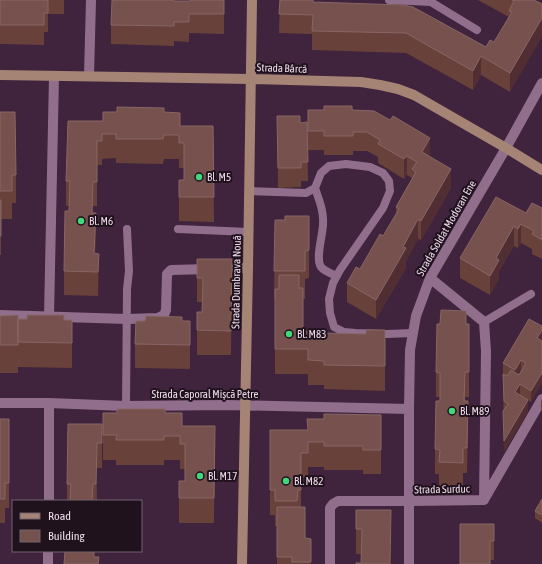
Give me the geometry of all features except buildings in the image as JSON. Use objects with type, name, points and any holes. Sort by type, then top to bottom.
[{"type":"street","points":[[89,76],[91,0]]},
{"type":"street","name":"Strada Dumbrava Nouă","points":[[242,564],[252,0]]},
{"type":"street","name":"Strada Bârcă","points":[[0,75],[251,79],[361,82],[380,85],[398,89],[414,95],[542,170]]},
{"type":"street","points":[[49,317],[54,76]]},
{"type":"street","name":"Strada Soldat Modoran Ene","points":[[409,564],[410,350],[416,316],[430,278],[542,83]]},
{"type":"street","points":[[0,315],[127,319],[158,318],[164,315],[166,310],[166,274],[171,270],[248,268]]},
{"type":"street","points":[[430,278],[484,322],[486,351],[484,500]]},
{"type":"street","name":"Strada Surduc","points":[[330,564],[330,508],[333,504],[338,501],[410,502],[484,500],[542,399]]},
{"type":"street","name":"Strada Caporal Mișcă Petre","points":[[0,403],[409,409]]},
{"type":"street","points":[[49,403],[49,500]]},
{"type":"street","points":[[48,552],[48,564]]},
{"type":"lane","points":[[389,0],[437,2],[477,30]]},
{"type":"lane","points":[[337,276],[320,266],[318,260],[324,223],[322,210],[315,188],[321,173],[329,166],[346,164],[370,167],[383,173],[389,181],[390,191],[383,208],[340,270],[337,276],[333,283],[329,299],[330,313],[334,327],[344,332],[387,334],[412,333]]},
{"type":"lane","points":[[249,191],[306,192],[315,188]]},
{"type":"lane","points":[[126,406],[127,289],[129,271],[127,229]]},
{"type":"lane","points":[[178,229],[249,232]]},
{"type":"lane","points":[[484,322],[531,294]]},
{"type":"place","name":"Bl. M5","points":[[199,177]]},
{"type":"place","name":"Bl. M6","points":[[81,221]]},
{"type":"place","name":"Bl. M83","points":[[289,334]]},
{"type":"place","name":"Bl. M89","points":[[452,411]]},
{"type":"place","name":"Bl. M17","points":[[200,476]]},
{"type":"place","name":"Bl. M82","points":[[286,481]]}]
